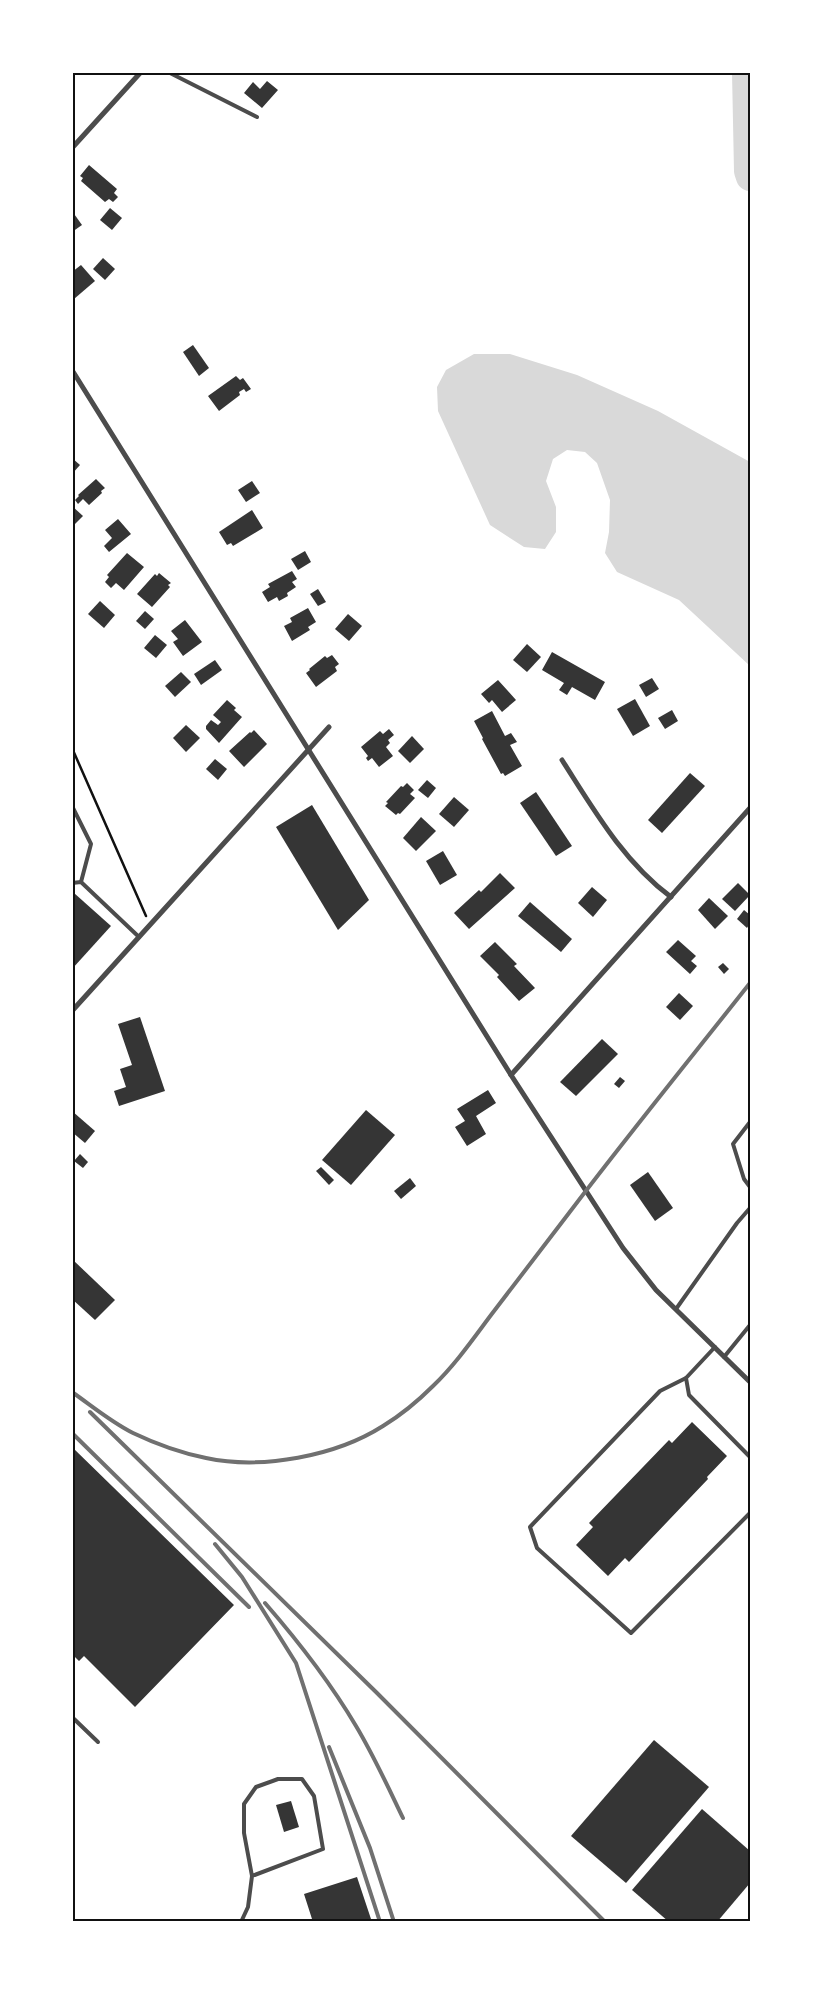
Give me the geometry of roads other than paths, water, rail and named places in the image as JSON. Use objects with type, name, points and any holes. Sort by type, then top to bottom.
[{"type":"street","points":[[72,148],[141,72]]},
{"type":"street","points":[[72,370],[512,1075],[623,1248],[656,1290],[750,1382]]},
{"type":"street","points":[[72,1011],[329,727]]},
{"type":"street","points":[[562,760],[619,846],[645,875],[671,897]]},
{"type":"street","points":[[512,1075],[750,808]]},
{"type":"lane","points":[[168,72],[257,117]]},
{"type":"lane","points":[[72,806],[91,844],[81,882]]},
{"type":"lane","points":[[72,883],[81,882],[140,938]]},
{"type":"lane","points":[[750,1122],[733,1144],[744,1179],[750,1187]]},
{"type":"lane","points":[[676,1309],[737,1223],[750,1208]]},
{"type":"lane","points":[[724,1357],[750,1325]]},
{"type":"lane","points":[[714,1347],[686,1378],[660,1391],[530,1527],[537,1548],[631,1633],[750,1513]]},
{"type":"lane","points":[[686,1378],[689,1395],[750,1457]]},
{"type":"lane","points":[[72,1718],[98,1742]]},
{"type":"lane","points":[[241,1922],[248,1907],[252,1876],[244,1833],[244,1804],[256,1787],[278,1779],[302,1779],[314,1796],[323,1849],[252,1876]]},
{"type":"waterway","points":[[746,72],[748,171],[750,177]]},
{"type":"railway","points":[[72,1392],[117,1424],[142,1437],[187,1454],[228,1461],[251,1462],[298,1458],[343,1445],[383,1426],[421,1397],[456,1361],[614,1155],[750,983]]},
{"type":"railway","points":[[90,1412],[377,1693],[605,1922]]},
{"type":"railway","points":[[72,1433],[249,1607]]},
{"type":"railway","points":[[215,1544],[242,1577],[296,1663],[380,1922]]},
{"type":"railway","points":[[265,1603],[313,1662],[346,1710],[369,1749],[403,1818]]},
{"type":"railway","points":[[329,1747],[370,1848],[394,1922]]}]
